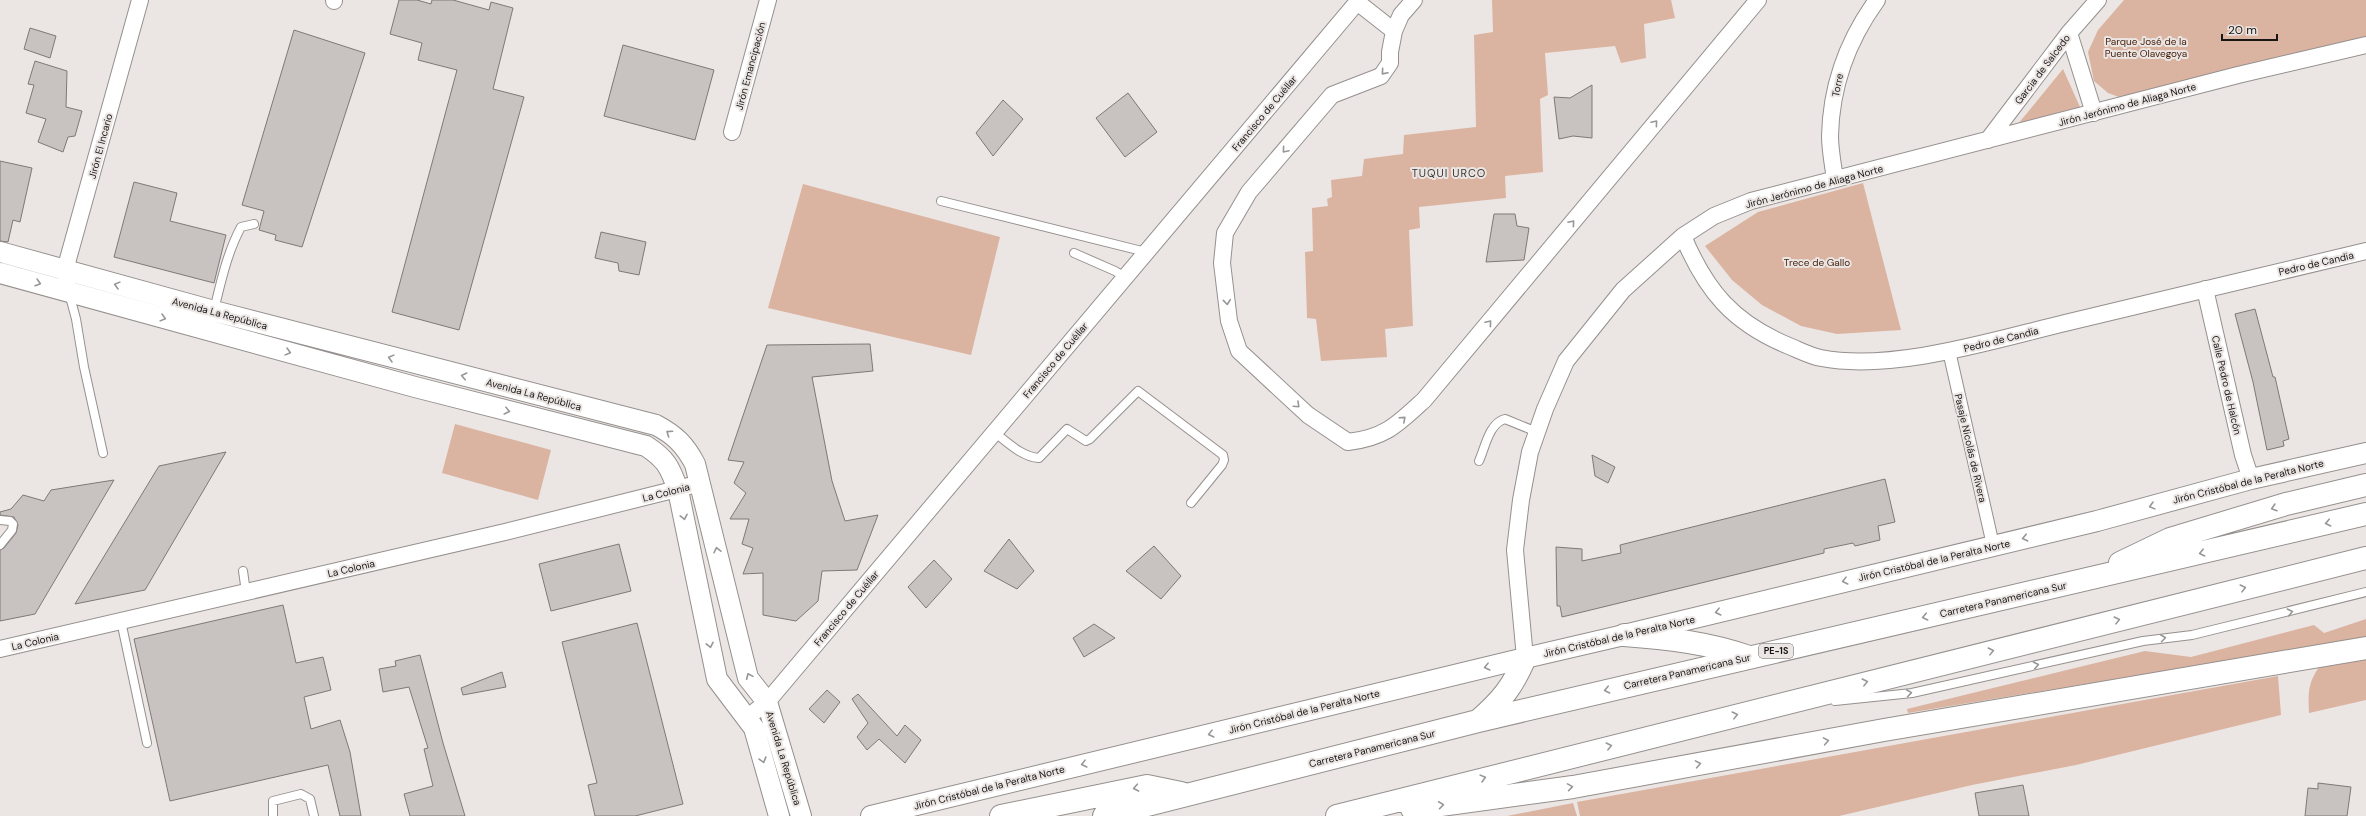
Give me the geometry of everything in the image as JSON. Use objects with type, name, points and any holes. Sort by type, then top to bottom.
[{"type":"highway","points":[[2079,582],[2170,539],[2286,504],[2366,485]]},
{"type":"highway","name":"Carretera Panamericana Sur","points":[[1104,816],[1478,721],[2366,514]]},
{"type":"highway","points":[[1337,816],[2366,558]]},
{"type":"highway","points":[[1624,635],[1664,638],[1721,647],[1749,657]]},
{"type":"highway","points":[[1361,816],[1573,787],[1884,730],[2366,648]]},
{"type":"highway","points":[[1478,721],[1504,696],[1515,681],[1525,658]]},
{"type":"highway","points":[[1001,816],[1146,786],[1188,794]]},
{"type":"street","name":"Jirón El Incario","points":[[68,292],[65,270],[140,0]]},
{"type":"street","name":"Jirón Emancipación","points":[[732,132],[768,0]]},
{"type":"street","points":[[1414,0],[1401,15],[1394,31],[1390,52],[1390,63],[1381,76],[1332,95],[1249,192],[1225,233],[1222,263],[1229,321],[1239,351],[1308,415],[1348,442],[1370,440],[1389,429],[1424,400],[1758,0]]},
{"type":"street","name":"Torre","points":[[1835,179],[1830,137],[1834,100],[1840,67],[1856,33],[1877,0]]},
{"type":"street","name":"Garcia de Salcedo","points":[[1988,140],[2069,33],[2098,0]]},
{"type":"street","points":[[1358,1],[1394,31]]},
{"type":"street","name":"Francisco de Cuéllar","points":[[748,717],[767,702],[1358,1]]},
{"type":"street","points":[[2069,33],[2094,113]]},
{"type":"street","name":"Jirón Jerónimo de Aliaga Norte","points":[[1525,658],[1515,550],[1521,500],[1530,452],[1537,432],[1566,361],[1623,290],[1683,236],[1714,216],[1751,202],[2238,75],[2366,45]]},
{"type":"street","name":"Pedro de Candia","points":[[1683,236],[1694,263],[1712,290],[1740,320],[1772,339],[1818,358],[1853,363],[1949,351],[2366,251]]},
{"type":"street","name":"Avenida La República","points":[[0,252],[214,311],[656,425],[670,433],[685,445],[695,464],[748,678],[767,702],[801,816]]},
{"type":"street","name":"Avenida La República","points":[[0,273],[415,387],[646,446],[662,456],[671,469],[678,490],[717,679],[732,702],[748,717],[754,728],[779,816]]},
{"type":"street","name":"Calle Pedro de Halcón","points":[[2205,289],[2243,455],[2251,479]]},
{"type":"street","name":"Pasaje Nicolás de Rivera","points":[[1949,351],[1994,545]]},
{"type":"street","name":"Jirón Cristóbal de la Peralta Norte","points":[[871,816],[2097,521],[2251,479],[2366,453]]},
{"type":"street","name":"La Colonia","points":[[0,649],[700,484]]},
{"type":"lane","points":[[941,201],[1146,252]]},
{"type":"lane","points":[[214,311],[221,278],[235,238],[241,227],[254,224]]},
{"type":"lane","points":[[1074,254],[1115,271],[1125,277]]},
{"type":"lane","points":[[68,292],[76,320],[84,367],[103,453]]},
{"type":"lane","points":[[994,432],[1019,451],[1032,458],[1039,458],[1067,428],[1086,441],[1090,439],[1138,390],[1223,456],[1224,460],[1222,464],[1191,503]]},
{"type":"lane","points":[[1479,461],[1493,427],[1500,420],[1505,419],[1537,432]]},
{"type":"lane","points":[[0,520],[10,520],[13,524],[12,530],[0,545]]},
{"type":"lane","points":[[243,571],[246,592]]},
{"type":"lane","points":[[1759,709],[1912,693],[2143,641],[2192,635],[2366,592]]},
{"type":"lane","points":[[121,621],[148,743]]},
{"type":"lane","points":[[274,816],[273,801],[301,794],[310,799],[314,816]]},
{"type":"green space","points":[[1492,0],[1671,0],[1675,18],[1644,24],[1646,58],[1621,63],[1615,46],[1545,53],[1548,95],[1540,99],[1543,172],[1505,176],[1506,198],[1419,207],[1420,228],[1409,230],[1413,326],[1385,329],[1387,357],[1321,361],[1316,319],[1307,318],[1305,252],[1313,251],[1312,208],[1328,206],[1327,199],[1332,197],[1331,180],[1362,176],[1364,159],[1403,154],[1404,135],[1476,127],[1474,35],[1493,32]]},
{"type":"green space","name":"Parque José de la Puente Olavegoya","points":[[2124,0],[2366,0],[2366,39],[2127,100],[2108,93],[2094,81],[2088,52],[2098,30]]},
{"type":"green space","points":[[2063,69],[2080,107],[2018,124]]},
{"type":"green space","name":"Trece de Gallo","points":[[1863,183],[1901,330],[1837,334],[1801,326],[1762,305],[1732,280],[1705,246],[1758,212]]},
{"type":"green space","points":[[803,184],[1000,237],[971,355],[768,308]]},
{"type":"green space","points":[[455,424],[551,450],[538,500],[442,473]]},
{"type":"green space","points":[[2366,619],[2366,638],[1908,713],[1907,709],[2145,651],[2191,657],[2314,625],[2324,633]]},
{"type":"green space","points":[[2366,657],[2366,700],[2309,713],[2311,682],[2321,664]]},
{"type":"green space","points":[[2278,676],[2281,715],[2076,765],[1972,785],[1839,816],[1580,816],[1577,802]]},
{"type":"green space","points":[[1573,803],[1577,816],[1507,816]]},
{"type":"building","points":[[399,0],[417,0],[431,4],[432,0],[453,0],[489,10],[491,2],[513,8],[493,89],[524,97],[459,330],[392,312],[457,70],[418,60],[422,43],[390,34]]},
{"type":"building","points":[[30,28],[56,36],[50,58],[24,49]]},
{"type":"building","points":[[294,30],[365,53],[302,247],[275,240],[276,235],[259,230],[264,211],[242,205]]},
{"type":"building","points":[[623,45],[714,70],[695,140],[604,116]]},
{"type":"building","points":[[35,61],[67,71],[66,107],[82,111],[75,136],[68,137],[63,152],[38,142],[46,119],[26,113],[34,85],[28,84]]},
{"type":"building","points":[[1592,85],[1592,138],[1573,136],[1559,139],[1554,97],[1570,98]]},
{"type":"building","points":[[1128,93],[1157,132],[1125,157],[1096,118]]},
{"type":"building","points":[[1003,100],[1023,119],[993,156],[976,133]]},
{"type":"building","points":[[0,161],[32,168],[20,222],[13,220],[8,242],[0,241]]},
{"type":"building","points":[[134,182],[177,193],[170,221],[226,235],[214,283],[114,257]]},
{"type":"building","points":[[1494,214],[1515,214],[1517,226],[1529,228],[1524,260],[1486,262]]},
{"type":"building","points":[[601,232],[646,242],[639,275],[619,271],[618,263],[595,258]]},
{"type":"building","points":[[2255,309],[2273,377],[2275,377],[2289,439],[2283,441],[2284,446],[2267,450],[2253,382],[2235,314]]},
{"type":"building","points":[[870,344],[873,371],[812,377],[832,481],[845,521],[878,515],[857,570],[822,571],[818,601],[796,621],[763,615],[763,573],[743,574],[753,548],[742,544],[749,519],[730,519],[746,493],[734,483],[744,462],[728,460],[767,345]]},
{"type":"building","points":[[226,452],[145,590],[75,604],[159,466]]},
{"type":"building","points":[[1592,455],[1615,467],[1608,483],[1595,476]]},
{"type":"building","points":[[1885,479],[1895,522],[1878,526],[1880,540],[1855,546],[1853,543],[1824,549],[1824,553],[1562,617],[1560,606],[1557,606],[1556,547],[1582,549],[1582,561],[1621,553],[1620,545]]},
{"type":"building","points":[[114,480],[35,614],[0,621],[0,550],[4,548],[16,533],[18,525],[14,517],[0,515],[0,512],[11,509],[23,495],[44,501],[51,490]]},
{"type":"building","points":[[1009,539],[1034,571],[1017,589],[984,571]]},
{"type":"building","points":[[619,544],[631,591],[551,611],[539,564]]},
{"type":"building","points":[[1154,546],[1181,576],[1161,599],[1126,571]]},
{"type":"building","points":[[934,560],[952,579],[926,608],[908,587]]},
{"type":"building","points":[[283,605],[296,663],[323,657],[331,690],[304,697],[311,729],[340,720],[350,752],[361,816],[340,816],[328,765],[170,801],[134,639]]},
{"type":"building","points":[[637,623],[683,804],[635,816],[595,816],[588,785],[597,783],[562,642]]},
{"type":"building","points":[[1094,624],[1115,638],[1084,657],[1073,638]]},
{"type":"building","points":[[420,655],[443,743],[465,816],[410,816],[404,794],[433,786],[424,749],[428,748],[409,687],[383,692],[379,669],[396,666],[395,661]]},
{"type":"building","points":[[502,672],[506,687],[463,695],[461,688]]},
{"type":"building","points":[[827,690],[840,702],[824,723],[809,709]]},
{"type":"building","points":[[858,694],[897,736],[905,725],[921,740],[905,763],[879,739],[867,750],[857,737],[868,723],[852,699]]},
{"type":"building","points":[[2318,783],[2351,787],[2347,816],[2305,816],[2308,788],[2318,789]]},
{"type":"building","points":[[2023,785],[2029,816],[1979,816],[1975,793]]},
{"type":"district","name":"TUQUI URCO","points":[[1449,173]]}]
